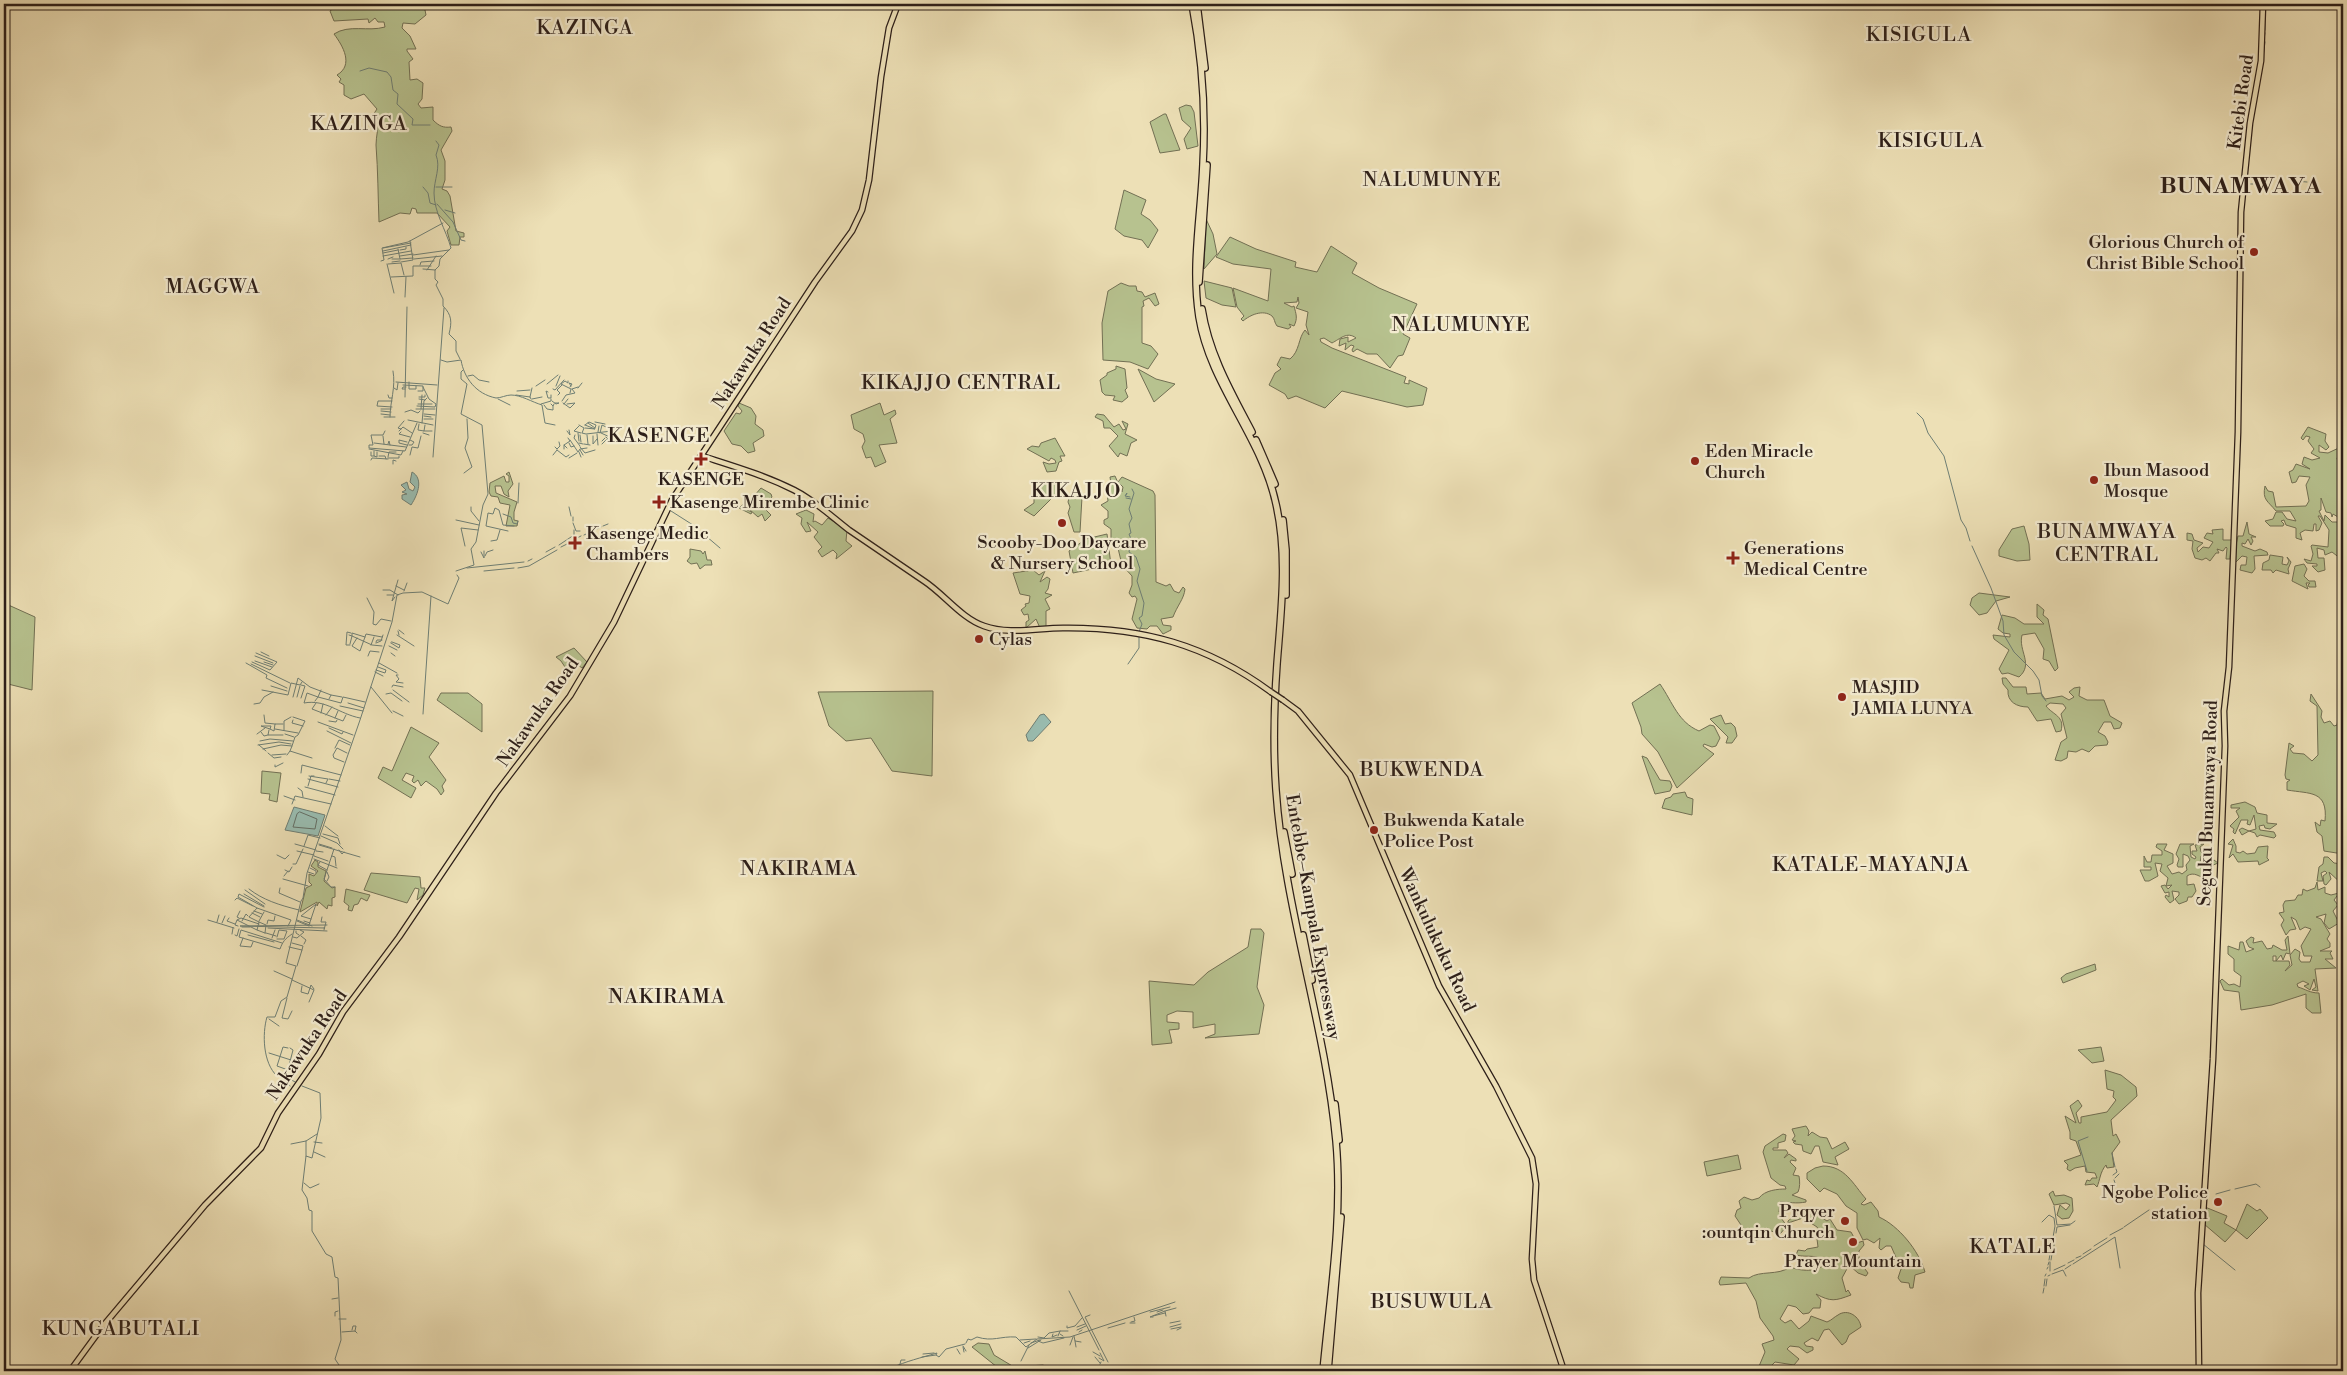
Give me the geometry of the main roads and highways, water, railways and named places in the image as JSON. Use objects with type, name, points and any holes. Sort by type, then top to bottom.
[{"type":"highway","name":"Entebbe–Kampala Expressway","points":[[1192,4],[1206,117]]},
{"type":"highway","name":"Entebbe–Kampala Expressway","points":[[1197,4],[1205,66],[1206,134],[1199,268],[1199,289],[1204,324],[1229,391],[1271,472],[1278,495],[1286,550],[1286,588],[1278,717],[1280,796],[1288,851],[1335,1104],[1341,1172],[1341,1231],[1328,1371]]},
{"type":"highway","name":"Entebbe–Kampala Expressway","points":[[1206,134],[1195,272],[1203,337],[1228,398],[1252,439],[1270,482],[1277,509],[1282,546],[1282,586],[1274,724],[1276,793],[1284,852],[1330,1100],[1337,1160],[1336,1239],[1323,1371]]},
{"type":"main road","name":"Nakawuka Road","points":[[70,1371],[103,1326],[205,1205],[262,1148],[278,1113],[319,1054],[343,1012],[399,937],[496,793],[570,696],[614,622],[672,500],[859,218],[873,154],[881,77],[889,28],[898,4]]},
{"type":"main road","name":"Kitebi Road","points":[[2240,235],[2248,140],[2261,60],[2262,4]]},
{"type":"main road","name":"Seguku Bunamwaya Road","points":[[2199,1371],[2198,1293],[2213,1059],[2225,746],[2224,711],[2229,667],[2238,425],[2240,235]]},
{"type":"main road","name":"Wankulukuku Road","points":[[702,456],[759,474],[802,494],[983,626],[1007,630],[1108,629],[1163,638],[1204,652],[1237,669],[1298,711],[1350,775],[1439,986],[1492,1079],[1532,1158],[1536,1184],[1532,1259],[1534,1280],[1564,1371]]},
{"type":"water","points":[[412,472],[418,478],[419,486],[411,505],[402,499],[402,495],[407,494],[402,492],[406,490],[401,485],[407,482],[409,489],[413,491],[415,487],[410,482]]},
{"type":"water","points":[[1044,714],[1051,722],[1033,741],[1028,741],[1026,735],[1040,715]]},
{"type":"water","points":[[294,807],[325,815],[318,836],[285,830]]},
{"type":"waterway","points":[[2265,19],[2265,30]]},
{"type":"waterway","points":[[2264,39],[2265,33]]},
{"type":"waterway","points":[[2263,56],[2265,42]]},
{"type":"waterway","points":[[360,71],[369,68],[387,72],[391,77],[393,90],[398,94],[397,104],[413,119],[412,125],[430,125]]},
{"type":"waterway","points":[[436,141],[439,145],[436,155],[438,164],[434,193],[438,214],[451,248],[440,259],[439,266],[435,270],[435,279],[438,282],[436,285],[443,299],[443,306],[450,316],[449,334],[456,341],[456,351],[460,359]]},
{"type":"waterway","points":[[2295,181],[2307,182]]},
{"type":"waterway","points":[[2247,184],[2253,184]]},
{"type":"waterway","points":[[2255,184],[2261,184]]},
{"type":"waterway","points":[[423,187],[428,193],[430,203],[436,205]]},
{"type":"waterway","points":[[436,187],[452,187]]},
{"type":"waterway","points":[[437,204],[453,222],[461,240],[465,241]]},
{"type":"waterway","points":[[445,210],[455,213]]},
{"type":"waterway","points":[[381,261],[384,260],[382,248],[408,242],[443,223]]},
{"type":"waterway","points":[[401,262],[413,260],[410,241]]},
{"type":"waterway","points":[[383,248],[411,243]]},
{"type":"waterway","points":[[383,251],[411,245]]},
{"type":"waterway","points":[[400,250],[406,249],[406,247]]},
{"type":"waterway","points":[[398,249],[400,259],[413,258]]},
{"type":"waterway","points":[[383,253],[398,250]]},
{"type":"waterway","points":[[413,255],[449,250]]},
{"type":"waterway","points":[[383,256],[411,251]]},
{"type":"waterway","points":[[400,256],[413,254]]},
{"type":"waterway","points":[[427,270],[436,256]]},
{"type":"waterway","points":[[414,259],[442,256]]},
{"type":"waterway","points":[[388,259],[393,257]]},
{"type":"waterway","points":[[392,259],[400,259]]},
{"type":"waterway","points":[[392,262],[400,261]]},
{"type":"waterway","points":[[420,265],[421,262],[434,261]]},
{"type":"waterway","points":[[388,264],[401,263],[404,275]]},
{"type":"waterway","points":[[387,264],[394,293]]},
{"type":"waterway","points":[[391,277],[413,276],[413,266],[431,266]]},
{"type":"waterway","points":[[423,269],[435,270]]},
{"type":"waterway","points":[[405,297],[406,277]]},
{"type":"waterway","points":[[405,397],[407,307]]},
{"type":"waterway","points":[[433,457],[444,308]]},
{"type":"waterway","points":[[441,360],[447,362],[461,360],[468,379],[477,389],[489,396],[496,398],[515,395],[542,405],[545,423],[555,425]]},
{"type":"waterway","points":[[456,571],[474,565],[471,549],[476,542],[483,505],[488,494],[482,425],[461,414],[467,384],[461,379],[461,372],[463,370]]},
{"type":"waterway","points":[[390,417],[394,383],[393,371]]},
{"type":"waterway","points":[[468,376],[473,375],[479,380],[489,382]]},
{"type":"waterway","points":[[547,384],[558,375]]},
{"type":"waterway","points":[[556,386],[560,376]]},
{"type":"waterway","points":[[536,386],[545,380]]},
{"type":"waterway","points":[[553,389],[555,390],[564,380]]},
{"type":"waterway","points":[[568,381],[568,383],[565,381],[561,384],[571,389],[570,393]]},
{"type":"waterway","points":[[396,382],[437,385]]},
{"type":"waterway","points":[[409,382],[409,389],[416,389],[416,386]]},
{"type":"waterway","points":[[394,388],[397,390],[398,383]]},
{"type":"waterway","points":[[570,387],[572,384],[569,383],[571,386]]},
{"type":"waterway","points":[[578,388],[582,383]]},
{"type":"waterway","points":[[403,385],[423,386],[423,391],[418,391]]},
{"type":"waterway","points":[[558,395],[560,393],[557,390],[562,385]]},
{"type":"waterway","points":[[405,389],[402,389],[406,387]]},
{"type":"waterway","points":[[417,406],[435,407],[436,404],[429,399],[423,387]]},
{"type":"waterway","points":[[572,389],[578,387]]},
{"type":"waterway","points":[[530,397],[532,388]]},
{"type":"waterway","points":[[562,401],[566,395],[575,393],[572,389]]},
{"type":"waterway","points":[[517,391],[530,390]]},
{"type":"waterway","points":[[548,392],[546,391],[548,398],[551,398],[551,395]]},
{"type":"waterway","points":[[388,395],[389,398],[392,398]]},
{"type":"waterway","points":[[421,409],[422,395]]},
{"type":"waterway","points":[[419,397],[425,397],[425,395]]},
{"type":"waterway","points":[[516,395],[530,397],[531,399]]},
{"type":"waterway","points":[[532,399],[542,397]]},
{"type":"waterway","points":[[422,423],[424,401],[427,398]]},
{"type":"waterway","points":[[419,399],[425,400]]},
{"type":"waterway","points":[[498,399],[510,405]]},
{"type":"waterway","points":[[541,404],[551,401],[551,399]]},
{"type":"waterway","points":[[564,404],[568,399]]},
{"type":"waterway","points":[[392,401],[378,401],[377,406],[392,407]]},
{"type":"waterway","points":[[552,401],[556,404],[559,403],[555,403]]},
{"type":"waterway","points":[[563,403],[570,408],[575,403],[567,404]]},
{"type":"waterway","points":[[418,404],[432,404]]},
{"type":"waterway","points":[[551,404],[553,406],[554,404]]},
{"type":"waterway","points":[[544,405],[547,409],[553,410],[553,406]]},
{"type":"waterway","points":[[381,409],[391,409]]},
{"type":"waterway","points":[[416,409],[435,409]]},
{"type":"waterway","points":[[405,412],[411,410],[418,413],[420,411]]},
{"type":"waterway","points":[[381,411],[391,412]]},
{"type":"waterway","points":[[1917,413],[1923,419],[1928,433],[1944,456],[1961,520],[1970,541]]},
{"type":"waterway","points":[[381,414],[390,415]]},
{"type":"waterway","points":[[424,414],[435,415]]},
{"type":"waterway","points":[[424,416],[431,417]]},
{"type":"waterway","points":[[384,417],[395,417]]},
{"type":"waterway","points":[[424,419],[433,419]]},
{"type":"waterway","points":[[464,473],[472,467],[465,448],[468,438],[467,419]]},
{"type":"waterway","points":[[408,420],[433,425]]},
{"type":"waterway","points":[[401,429],[398,428],[404,421]]},
{"type":"waterway","points":[[585,425],[589,422],[596,425],[595,428]]},
{"type":"waterway","points":[[595,422],[605,424]]},
{"type":"waterway","points":[[385,431],[383,435],[371,435],[373,445],[369,445],[369,448],[405,451],[417,423]]},
{"type":"waterway","points":[[588,423],[595,428]]},
{"type":"waterway","points":[[419,424],[418,430],[424,431],[425,425]]},
{"type":"waterway","points":[[579,425],[584,428],[582,433],[586,434],[612,431]]},
{"type":"waterway","points":[[585,425],[595,429],[585,428]]},
{"type":"waterway","points":[[600,433],[602,425],[612,430]]},
{"type":"waterway","points":[[579,426],[574,431],[581,433]]},
{"type":"waterway","points":[[598,432],[599,426]]},
{"type":"waterway","points":[[399,431],[403,427],[412,433]]},
{"type":"waterway","points":[[567,431],[570,435],[569,430]]},
{"type":"waterway","points":[[424,431],[432,431]]},
{"type":"waterway","points":[[401,432],[399,434],[410,437]]},
{"type":"waterway","points":[[423,433],[429,435]]},
{"type":"waterway","points":[[578,433],[579,441]]},
{"type":"waterway","points":[[601,433],[612,438]]},
{"type":"waterway","points":[[597,434],[598,445]]},
{"type":"waterway","points":[[575,435],[574,438],[580,446]]},
{"type":"waterway","points":[[580,435],[581,442]]},
{"type":"waterway","points":[[587,435],[588,444]]},
{"type":"waterway","points":[[383,436],[384,444]]},
{"type":"waterway","points":[[410,455],[412,447],[418,448],[421,436]]},
{"type":"waterway","points":[[593,436],[593,444],[597,439]]},
{"type":"waterway","points":[[606,437],[608,439],[607,443]]},
{"type":"waterway","points":[[602,444],[609,437]]},
{"type":"waterway","points":[[567,448],[564,445],[570,441],[568,438]]},
{"type":"waterway","points":[[602,441],[605,438]]},
{"type":"waterway","points":[[608,443],[611,438]]},
{"type":"waterway","points":[[407,442],[399,440],[399,443],[407,445]]},
{"type":"waterway","points":[[409,445],[412,445],[414,442],[410,440]]},
{"type":"waterway","points":[[570,440],[578,452],[580,449],[587,448]]},
{"type":"waterway","points":[[388,444],[389,441],[390,445]]},
{"type":"waterway","points":[[555,447],[557,449],[560,446],[559,442]]},
{"type":"waterway","points":[[374,443],[406,447]]},
{"type":"waterway","points":[[569,443],[571,447],[574,446]]},
{"type":"waterway","points":[[579,443],[583,444]]},
{"type":"waterway","points":[[584,444],[590,445]]},
{"type":"waterway","points":[[580,447],[585,453],[595,450]]},
{"type":"waterway","points":[[369,449],[401,455],[403,451]]},
{"type":"waterway","points":[[557,450],[566,457],[569,455]]},
{"type":"waterway","points":[[553,455],[557,450]]},
{"type":"waterway","points":[[580,450],[583,455]]},
{"type":"waterway","points":[[374,451],[374,456],[377,457],[377,452]]},
{"type":"waterway","points":[[371,452],[371,456],[374,456]]},
{"type":"waterway","points":[[388,457],[389,452],[396,452]]},
{"type":"waterway","points":[[579,452],[581,457]]},
{"type":"waterway","points":[[569,458],[577,453]]},
{"type":"waterway","points":[[379,456],[385,456],[386,459]]},
{"type":"waterway","points":[[388,458],[399,458],[399,456]]},
{"type":"waterway","points":[[371,460],[372,458],[388,459]]},
{"type":"waterway","points":[[393,464],[393,460],[396,461]]},
{"type":"waterway","points":[[518,503],[519,483]]},
{"type":"waterway","points":[[1132,489],[1134,493],[1129,509],[1132,518],[1129,524],[1131,533],[1129,534],[1131,539],[1129,552],[1136,557],[1140,569],[1137,581],[1144,603],[1142,616],[1139,618],[1142,624],[1139,632]]},
{"type":"waterway","points":[[1126,495],[1127,493],[1125,496],[1130,497]]},
{"type":"waterway","points":[[1126,498],[1131,499]]},
{"type":"waterway","points":[[471,507],[471,511],[479,521]]},
{"type":"waterway","points":[[569,507],[571,516]]},
{"type":"waterway","points":[[508,531],[486,526],[488,513],[493,514],[495,508],[499,510],[503,525],[514,526]]},
{"type":"waterway","points":[[671,511],[693,525],[720,548]]},
{"type":"waterway","points":[[503,514],[511,517],[513,523],[517,524],[518,521]]},
{"type":"waterway","points":[[456,520],[479,525]]},
{"type":"waterway","points":[[573,523],[576,531],[580,531]]},
{"type":"waterway","points":[[603,526],[608,524]]},
{"type":"waterway","points":[[688,530],[693,525]]},
{"type":"waterway","points":[[584,535],[601,527]]},
{"type":"waterway","points":[[465,546],[461,528],[478,530]]},
{"type":"waterway","points":[[491,541],[497,540],[500,530]]},
{"type":"waterway","points":[[559,545],[574,535],[574,530]]},
{"type":"waterway","points":[[577,538],[581,536]]},
{"type":"waterway","points":[[561,547],[575,540]]},
{"type":"waterway","points":[[1972,546],[1991,588],[2003,621],[2004,635],[2014,652],[2033,671],[2039,680],[2042,696],[2046,701]]},
{"type":"waterway","points":[[546,552],[555,547]]},
{"type":"waterway","points":[[485,556],[487,552],[493,550]]},
{"type":"waterway","points":[[518,568],[529,566],[557,550]]},
{"type":"waterway","points":[[481,552],[484,558],[484,551]]},
{"type":"waterway","points":[[528,561],[532,559]]},
{"type":"waterway","points":[[467,568],[524,562]]},
{"type":"waterway","points":[[484,571],[514,568]]},
{"type":"waterway","points":[[297,1083],[286,1077],[277,1076],[272,1070],[266,1056],[264,1032],[267,1017],[275,1017],[281,1001],[287,997],[296,966],[286,963],[303,898],[307,873],[392,622],[397,595],[422,592],[448,604],[459,578],[457,575]]},
{"type":"waterway","points":[[395,597],[392,601],[398,580]]},
{"type":"waterway","points":[[404,591],[407,583]]},
{"type":"waterway","points":[[396,586],[404,590]]},
{"type":"waterway","points":[[383,590],[390,590],[398,595]]},
{"type":"waterway","points":[[387,595],[393,595]]},
{"type":"waterway","points":[[423,714],[431,596]]},
{"type":"waterway","points":[[367,598],[374,612],[373,624],[376,625],[381,619],[391,621]]},
{"type":"waterway","points":[[399,630],[404,634]]},
{"type":"waterway","points":[[398,631],[399,635]]},
{"type":"waterway","points":[[350,645],[346,645],[347,632],[351,633]]},
{"type":"waterway","points":[[365,637],[352,633],[352,636],[372,645],[382,646]]},
{"type":"waterway","points":[[357,638],[352,646],[360,651],[366,634],[382,637]]},
{"type":"waterway","points":[[349,635],[352,636],[350,644]]},
{"type":"waterway","points":[[376,643],[381,641],[383,635]]},
{"type":"waterway","points":[[397,635],[414,646]]},
{"type":"waterway","points":[[1128,664],[1139,648],[1139,636]]},
{"type":"waterway","points":[[371,645],[374,637]]},
{"type":"waterway","points":[[376,642],[377,640],[382,640]]},
{"type":"waterway","points":[[392,642],[400,645],[399,648],[391,643],[392,642]]},
{"type":"waterway","points":[[389,646],[397,650]]},
{"type":"waterway","points":[[368,656],[370,651],[379,652]]},
{"type":"waterway","points":[[261,652],[269,656]]},
{"type":"waterway","points":[[252,662],[270,670],[277,662],[256,653]]},
{"type":"waterway","points":[[391,653],[395,656]]},
{"type":"waterway","points":[[255,656],[273,663]]},
{"type":"waterway","points":[[255,661],[272,667]]},
{"type":"waterway","points":[[264,662],[273,665]]},
{"type":"waterway","points":[[246,663],[267,675],[266,678],[287,688]]},
{"type":"waterway","points":[[379,663],[397,673]]},
{"type":"waterway","points":[[251,664],[290,683]]},
{"type":"waterway","points":[[376,670],[385,673],[386,670],[378,667]]},
{"type":"waterway","points":[[375,672],[383,676]]},
{"type":"waterway","points":[[398,675],[396,675],[399,679],[396,682],[403,683]]},
{"type":"waterway","points":[[293,697],[298,678],[310,687],[331,695]]},
{"type":"waterway","points":[[262,690],[288,695],[291,683],[300,685],[302,682]]},
{"type":"waterway","points":[[301,685],[305,686],[301,698]]},
{"type":"waterway","points":[[392,687],[393,685],[403,687]]},
{"type":"waterway","points":[[271,686],[287,691]]},
{"type":"waterway","points":[[297,697],[300,686]]},
{"type":"waterway","points":[[371,687],[392,713]]},
{"type":"waterway","points":[[321,690],[318,697],[307,693],[304,703],[319,703],[360,718]]},
{"type":"waterway","points":[[393,690],[409,702]]},
{"type":"waterway","points":[[254,704],[260,703],[264,697],[273,692]]},
{"type":"waterway","points":[[386,694],[391,693],[402,701]]},
{"type":"waterway","points":[[329,699],[331,695],[342,697]]},
{"type":"waterway","points":[[315,701],[318,697],[341,703],[343,697],[365,702]]},
{"type":"waterway","points":[[316,703],[312,709],[343,721],[346,715]]},
{"type":"waterway","points":[[348,703],[364,708]]},
{"type":"waterway","points":[[321,713],[323,704]]},
{"type":"waterway","points":[[340,706],[363,711]]},
{"type":"waterway","points":[[326,715],[332,707]]},
{"type":"waterway","points":[[335,718],[338,711]]},
{"type":"waterway","points":[[393,711],[403,716]]},
{"type":"waterway","points":[[264,715],[265,723],[275,724]]},
{"type":"waterway","points":[[284,730],[284,721],[291,717]]},
{"type":"waterway","points":[[292,746],[305,721],[293,717]]},
{"type":"waterway","points":[[293,720],[292,723],[303,726]]},
{"type":"waterway","points":[[329,721],[336,722],[337,720]]},
{"type":"waterway","points":[[318,722],[353,735]]},
{"type":"waterway","points":[[270,729],[261,726],[271,726],[270,729],[274,731],[275,724],[283,724]]},
{"type":"waterway","points":[[257,734],[265,728]]},
{"type":"waterway","points":[[329,728],[342,734],[343,732]]},
{"type":"waterway","points":[[275,729],[298,733]]},
{"type":"waterway","points":[[269,730],[268,735],[283,735]]},
{"type":"waterway","points":[[327,731],[351,743]]},
{"type":"waterway","points":[[261,732],[264,736],[268,735]]},
{"type":"waterway","points":[[285,734],[294,737]]},
{"type":"waterway","points":[[260,741],[270,739],[293,741]]},
{"type":"waterway","points":[[335,748],[339,740],[350,745]]},
{"type":"waterway","points":[[258,745],[279,742],[291,744]]},
{"type":"waterway","points":[[259,745],[266,751]]},
{"type":"waterway","points":[[263,749],[281,745],[292,746],[290,751]]},
{"type":"waterway","points":[[344,762],[334,758],[333,755],[337,748],[347,753]]},
{"type":"waterway","points":[[287,755],[290,751],[312,758]]},
{"type":"waterway","points":[[268,753],[274,758],[281,757]]},
{"type":"waterway","points":[[272,755],[286,754]]},
{"type":"waterway","points":[[275,765],[275,767],[283,763]]},
{"type":"waterway","points":[[301,773],[302,765],[341,775]]},
{"type":"waterway","points":[[309,776],[328,779],[326,783]]},
{"type":"waterway","points":[[308,786],[311,776],[314,776]]},
{"type":"waterway","points":[[308,779],[338,787]]},
{"type":"waterway","points":[[329,779],[340,781]]},
{"type":"waterway","points":[[305,787],[335,795]]},
{"type":"waterway","points":[[298,788],[302,791],[303,797]]},
{"type":"waterway","points":[[284,796],[295,800]]},
{"type":"waterway","points":[[292,804],[295,796],[331,804]]},
{"type":"waterway","points":[[325,826],[338,836]]},
{"type":"waterway","points":[[323,834],[338,838],[340,844]]},
{"type":"waterway","points":[[304,846],[308,835],[320,838]]},
{"type":"waterway","points":[[321,836],[337,843],[343,849]]},
{"type":"waterway","points":[[295,844],[316,850]]},
{"type":"waterway","points":[[319,844],[332,848]]},
{"type":"waterway","points":[[319,845],[360,857]]},
{"type":"waterway","points":[[293,864],[296,864],[303,849]]},
{"type":"waterway","points":[[334,849],[324,879],[331,887],[335,887]]},
{"type":"waterway","points":[[339,850],[342,854],[344,852]]},
{"type":"waterway","points":[[297,851],[314,855]]},
{"type":"waterway","points":[[316,851],[323,852]]},
{"type":"waterway","points":[[277,855],[285,859],[289,855]]},
{"type":"waterway","points":[[314,856],[328,861]]},
{"type":"waterway","points":[[332,856],[335,857],[336,866]]},
{"type":"waterway","points":[[314,859],[337,868]]},
{"type":"waterway","points":[[320,862],[318,865],[327,870]]},
{"type":"waterway","points":[[285,870],[289,872],[292,867]]},
{"type":"waterway","points":[[310,868],[316,871],[316,873]]},
{"type":"waterway","points":[[284,876],[288,871]]},
{"type":"waterway","points":[[308,872],[314,874]]},
{"type":"waterway","points":[[327,872],[329,877],[327,881]]},
{"type":"waterway","points":[[283,879],[308,886]]},
{"type":"waterway","points":[[280,888],[279,893],[300,902]]},
{"type":"waterway","points":[[249,889],[272,902],[299,910]]},
{"type":"waterway","points":[[245,890],[265,904]]},
{"type":"waterway","points":[[257,908],[238,897],[239,894],[264,907]]},
{"type":"waterway","points":[[244,894],[264,906]]},
{"type":"waterway","points":[[235,900],[237,898],[253,906]]},
{"type":"waterway","points":[[309,925],[316,904],[301,916],[311,919]]},
{"type":"waterway","points":[[259,922],[249,917],[257,908],[291,920],[288,926]]},
{"type":"waterway","points":[[239,918],[237,917],[240,911]]},
{"type":"waterway","points":[[254,911],[262,914]]},
{"type":"waterway","points":[[259,921],[264,912]]},
{"type":"waterway","points":[[252,913],[260,917]]},
{"type":"waterway","points":[[242,921],[246,914],[248,916]]},
{"type":"waterway","points":[[217,922],[219,915]]},
{"type":"waterway","points":[[222,923],[225,916]]},
{"type":"waterway","points":[[267,924],[268,920],[274,921],[275,916]]},
{"type":"waterway","points":[[322,917],[321,922],[326,922],[324,930]]},
{"type":"waterway","points":[[229,918],[227,921],[235,924]]},
{"type":"waterway","points":[[257,930],[237,920],[241,918],[259,924]]},
{"type":"waterway","points":[[208,920],[234,928]]},
{"type":"waterway","points":[[237,920],[235,925],[238,926]]},
{"type":"waterway","points":[[297,920],[312,926]]},
{"type":"waterway","points":[[297,921],[309,926]]},
{"type":"waterway","points":[[304,921],[310,923]]},
{"type":"waterway","points":[[265,933],[266,925],[259,922],[257,930],[265,933],[276,936]]},
{"type":"waterway","points":[[324,928],[240,926],[327,925]]},
{"type":"waterway","points":[[242,927],[250,927]]},
{"type":"waterway","points":[[232,934],[233,928]]},
{"type":"waterway","points":[[268,928],[327,931]]},
{"type":"waterway","points":[[235,935],[237,936],[239,929]]},
{"type":"waterway","points":[[282,943],[241,930],[239,937],[280,949],[284,940],[292,934]]},
{"type":"waterway","points":[[272,938],[275,930]]},
{"type":"waterway","points":[[277,937],[279,930],[287,931],[284,939],[277,939]]},
{"type":"waterway","points":[[293,937],[297,938],[304,932],[300,930]]},
{"type":"waterway","points":[[296,931],[299,935]]},
{"type":"waterway","points":[[248,935],[274,942]]},
{"type":"waterway","points":[[301,936],[306,940],[304,944]]},
{"type":"waterway","points":[[243,938],[240,946],[251,947],[253,942]]},
{"type":"waterway","points":[[292,943],[303,946],[302,950]]},
{"type":"waterway","points":[[289,947],[302,950],[297,966]]},
{"type":"waterway","points":[[274,971],[292,979]]},
{"type":"waterway","points":[[292,980],[314,990],[309,1002]]},
{"type":"waterway","points":[[302,986],[301,992],[308,994],[311,985],[314,989]]},
{"type":"waterway","points":[[287,998],[282,1018],[288,1019],[292,1011]]},
{"type":"waterway","points":[[269,1019],[279,1026]]},
{"type":"waterway","points":[[288,1048],[283,1047],[277,1066],[288,1070]]},
{"type":"waterway","points":[[287,1073],[293,1050],[290,1048]]},
{"type":"waterway","points":[[269,1053],[291,1060]]},
{"type":"waterway","points":[[283,1077],[290,1086]]},
{"type":"waterway","points":[[302,1086],[320,1093],[321,1118],[312,1158],[306,1156],[302,1190],[307,1198],[309,1210],[312,1211],[312,1231],[326,1254],[332,1257],[335,1277],[338,1278],[341,1340],[335,1359],[343,1371]]},
{"type":"waterway","points":[[291,1144],[306,1141],[317,1134]]},
{"type":"waterway","points":[[2087,1171],[2078,1141],[2088,1137]]},
{"type":"waterway","points":[[306,1141],[306,1156]]},
{"type":"waterway","points":[[314,1142],[322,1143]]},
{"type":"waterway","points":[[314,1152],[325,1157]]},
{"type":"waterway","points":[[2112,1153],[2115,1167]]},
{"type":"waterway","points":[[2113,1175],[2117,1172],[2116,1169]]},
{"type":"waterway","points":[[2115,1178],[2119,1174]]},
{"type":"waterway","points":[[304,1183],[310,1188],[319,1184]]},
{"type":"waterway","points":[[2235,1189],[2256,1184],[2260,1187]]},
{"type":"waterway","points":[[2216,1194],[2230,1190]]},
{"type":"waterway","points":[[2054,1206],[2057,1225],[2071,1224],[2075,1221]]},
{"type":"waterway","points":[[2124,1227],[2149,1210]]},
{"type":"waterway","points":[[2042,1222],[2049,1215],[2054,1218],[2055,1226],[2049,1260]]},
{"type":"waterway","points":[[2056,1233],[2057,1227],[2070,1225]]},
{"type":"waterway","points":[[2110,1235],[2123,1228]]},
{"type":"waterway","points":[[2054,1246],[2055,1237]]},
{"type":"waterway","points":[[2073,1264],[2115,1237],[2120,1268]]},
{"type":"waterway","points":[[2094,1246],[2107,1238]]},
{"type":"waterway","points":[[2203,1244],[2235,1270]]},
{"type":"waterway","points":[[2051,1260],[2053,1248]]},
{"type":"waterway","points":[[2083,1254],[2091,1249]]},
{"type":"waterway","points":[[2076,1258],[2081,1256]]},
{"type":"waterway","points":[[2068,1263],[2074,1260]]},
{"type":"waterway","points":[[2050,1262],[2050,1271]]},
{"type":"waterway","points":[[2054,1270],[2065,1265]]},
{"type":"waterway","points":[[2065,1269],[2071,1265]]},
{"type":"waterway","points":[[2052,1274],[2063,1270],[2066,1276]]},
{"type":"waterway","points":[[2044,1286],[2045,1279]]},
{"type":"waterway","points":[[2046,1286],[2047,1279]]},
{"type":"waterway","points":[[2043,1293],[2044,1288]]},
{"type":"waterway","points":[[1069,1291],[1099,1350]]},
{"type":"waterway","points":[[332,1299],[338,1298]]},
{"type":"waterway","points":[[966,1343],[968,1339],[971,1340],[977,1337],[988,1339],[1016,1337],[1026,1347],[1037,1339],[1070,1337],[1175,1302]]},
{"type":"waterway","points":[[1150,1312],[1170,1307]]},
{"type":"waterway","points":[[1165,1311],[1176,1308]]},
{"type":"waterway","points":[[1157,1312],[1163,1310]]},
{"type":"waterway","points":[[335,1316],[335,1312],[338,1311]]},
{"type":"waterway","points":[[1153,1317],[1150,1317],[1165,1311],[1166,1316]]},
{"type":"waterway","points":[[1153,1316],[1165,1313]]},
{"type":"waterway","points":[[1090,1315],[1085,1317],[1108,1362]]},
{"type":"waterway","points":[[1131,1322],[1135,1321],[1134,1317]]},
{"type":"waterway","points":[[1067,1326],[1067,1328],[1075,1326],[1082,1318]]},
{"type":"waterway","points":[[339,1319],[346,1319]]},
{"type":"waterway","points":[[1170,1323],[1180,1321]]},
{"type":"waterway","points":[[1108,1328],[1125,1323]]},
{"type":"waterway","points":[[1130,1323],[1135,1323]]},
{"type":"waterway","points":[[1077,1327],[1085,1324]]},
{"type":"waterway","points":[[1170,1327],[1181,1324]]},
{"type":"waterway","points":[[352,1330],[353,1326],[356,1326],[355,1331]]},
{"type":"waterway","points":[[1077,1330],[1086,1326]]},
{"type":"waterway","points":[[1171,1329],[1181,1327]]},
{"type":"waterway","points":[[1177,1330],[1181,1328]]},
{"type":"waterway","points":[[342,1332],[355,1331],[357,1333]]},
{"type":"waterway","points":[[1058,1336],[1060,1331],[1068,1331]]},
{"type":"waterway","points":[[1044,1338],[1049,1333],[1060,1331]]},
{"type":"waterway","points":[[1053,1334],[1052,1337],[1057,1335]]},
{"type":"waterway","points":[[1074,1336],[1075,1341],[1081,1342]]},
{"type":"waterway","points":[[1038,1337],[1044,1338]]},
{"type":"waterway","points":[[1070,1345],[1073,1337]]},
{"type":"waterway","points":[[1038,1341],[1043,1343],[1064,1338]]},
{"type":"waterway","points":[[1020,1340],[1036,1339]]},
{"type":"waterway","points":[[1031,1343],[1040,1340]]},
{"type":"waterway","points":[[1028,1348],[1041,1340]]},
{"type":"waterway","points":[[1024,1343],[1030,1341]]},
{"type":"waterway","points":[[1075,1341],[1076,1347]]},
{"type":"waterway","points":[[889,1371],[891,1368],[903,1363],[937,1353],[936,1355],[939,1357],[946,1349],[965,1344]]},
{"type":"waterway","points":[[1021,1361],[1029,1345]]},
{"type":"waterway","points":[[963,1346],[966,1351]]},
{"type":"waterway","points":[[963,1347],[964,1352]]},
{"type":"waterway","points":[[957,1349],[960,1354]]},
{"type":"waterway","points":[[1093,1352],[1100,1356]]},
{"type":"waterway","points":[[923,1354],[934,1353]]},
{"type":"waterway","points":[[1099,1358],[1104,1361],[1100,1353]]},
{"type":"waterway","points":[[922,1357],[936,1355]]},
{"type":"waterway","points":[[1095,1357],[1100,1363]]},
{"type":"waterway","points":[[900,1364],[901,1360],[905,1360]]},
{"type":"place","name":"Glorious Church of Christ Bible School","points":[[2254,252]]},
{"type":"place","name":"KASENGE","points":[[701,459]]},
{"type":"place","name":"Eden Miracle Church","points":[[1695,461]]},
{"type":"place","name":"Ibun Masood Mosque","points":[[2094,480]]},
{"type":"place","name":"Kasenge Mirembe Clinic","points":[[659,502]]},
{"type":"place","name":"Scooby-Doo Daycare & Nursery School","points":[[1062,523]]},
{"type":"place","name":"Kasenge Medic Chambers","points":[[575,543]]},
{"type":"place","name":"Generations Medical Centre","points":[[1733,558]]},
{"type":"place","name":"Cylas","points":[[979,639]]},
{"type":"place","name":"MASJID JAMIA LUNYA","points":[[1842,697]]},
{"type":"place","name":"Bukwenda Katale Police Post","points":[[1374,830]]},
{"type":"place","name":"Ngobe Police station","points":[[2218,1202]]},
{"type":"place","name":"Prqyer :ountqin Church","points":[[1845,1221]]},
{"type":"place","name":"Prayer Mountain","points":[[1853,1242]]},
{"type":"district","name":"KAZINGA","points":[[585,28]]},
{"type":"district","name":"KISIGULA","points":[[1919,35]]},
{"type":"district","name":"KAZINGA","points":[[359,124]]},
{"type":"district","name":"KISIGULA","points":[[1931,141]]},
{"type":"district","name":"NALUMUNYE","points":[[1432,180]]},
{"type":"district","name":"BUNAMWAYA","points":[[2241,186]]},
{"type":"district","name":"MAGGWA","points":[[213,287]]},
{"type":"district","name":"NALUMUNYE","points":[[1461,325]]},
{"type":"district","name":"KIKAJJO CENTRAL","points":[[961,383]]},
{"type":"district","name":"KASENGE","points":[[659,436]]},
{"type":"district","name":"KIKAJJO","points":[[1076,491]]},
{"type":"district","name":"BUNAMWAYA CENTRAL","points":[[2107,544]]},
{"type":"district","name":"BUKWENDA","points":[[1422,770]]},
{"type":"district","name":"KATALE-MAYANJA","points":[[1871,865]]},
{"type":"district","name":"NAKIRAMA","points":[[799,869]]},
{"type":"district","name":"NAKIRAMA","points":[[667,997]]},
{"type":"district","name":"KATALE","points":[[2013,1247]]},
{"type":"district","name":"BUSUWULA","points":[[1432,1302]]},
{"type":"district","name":"KUNGABUTALI","points":[[121,1329]]}]
